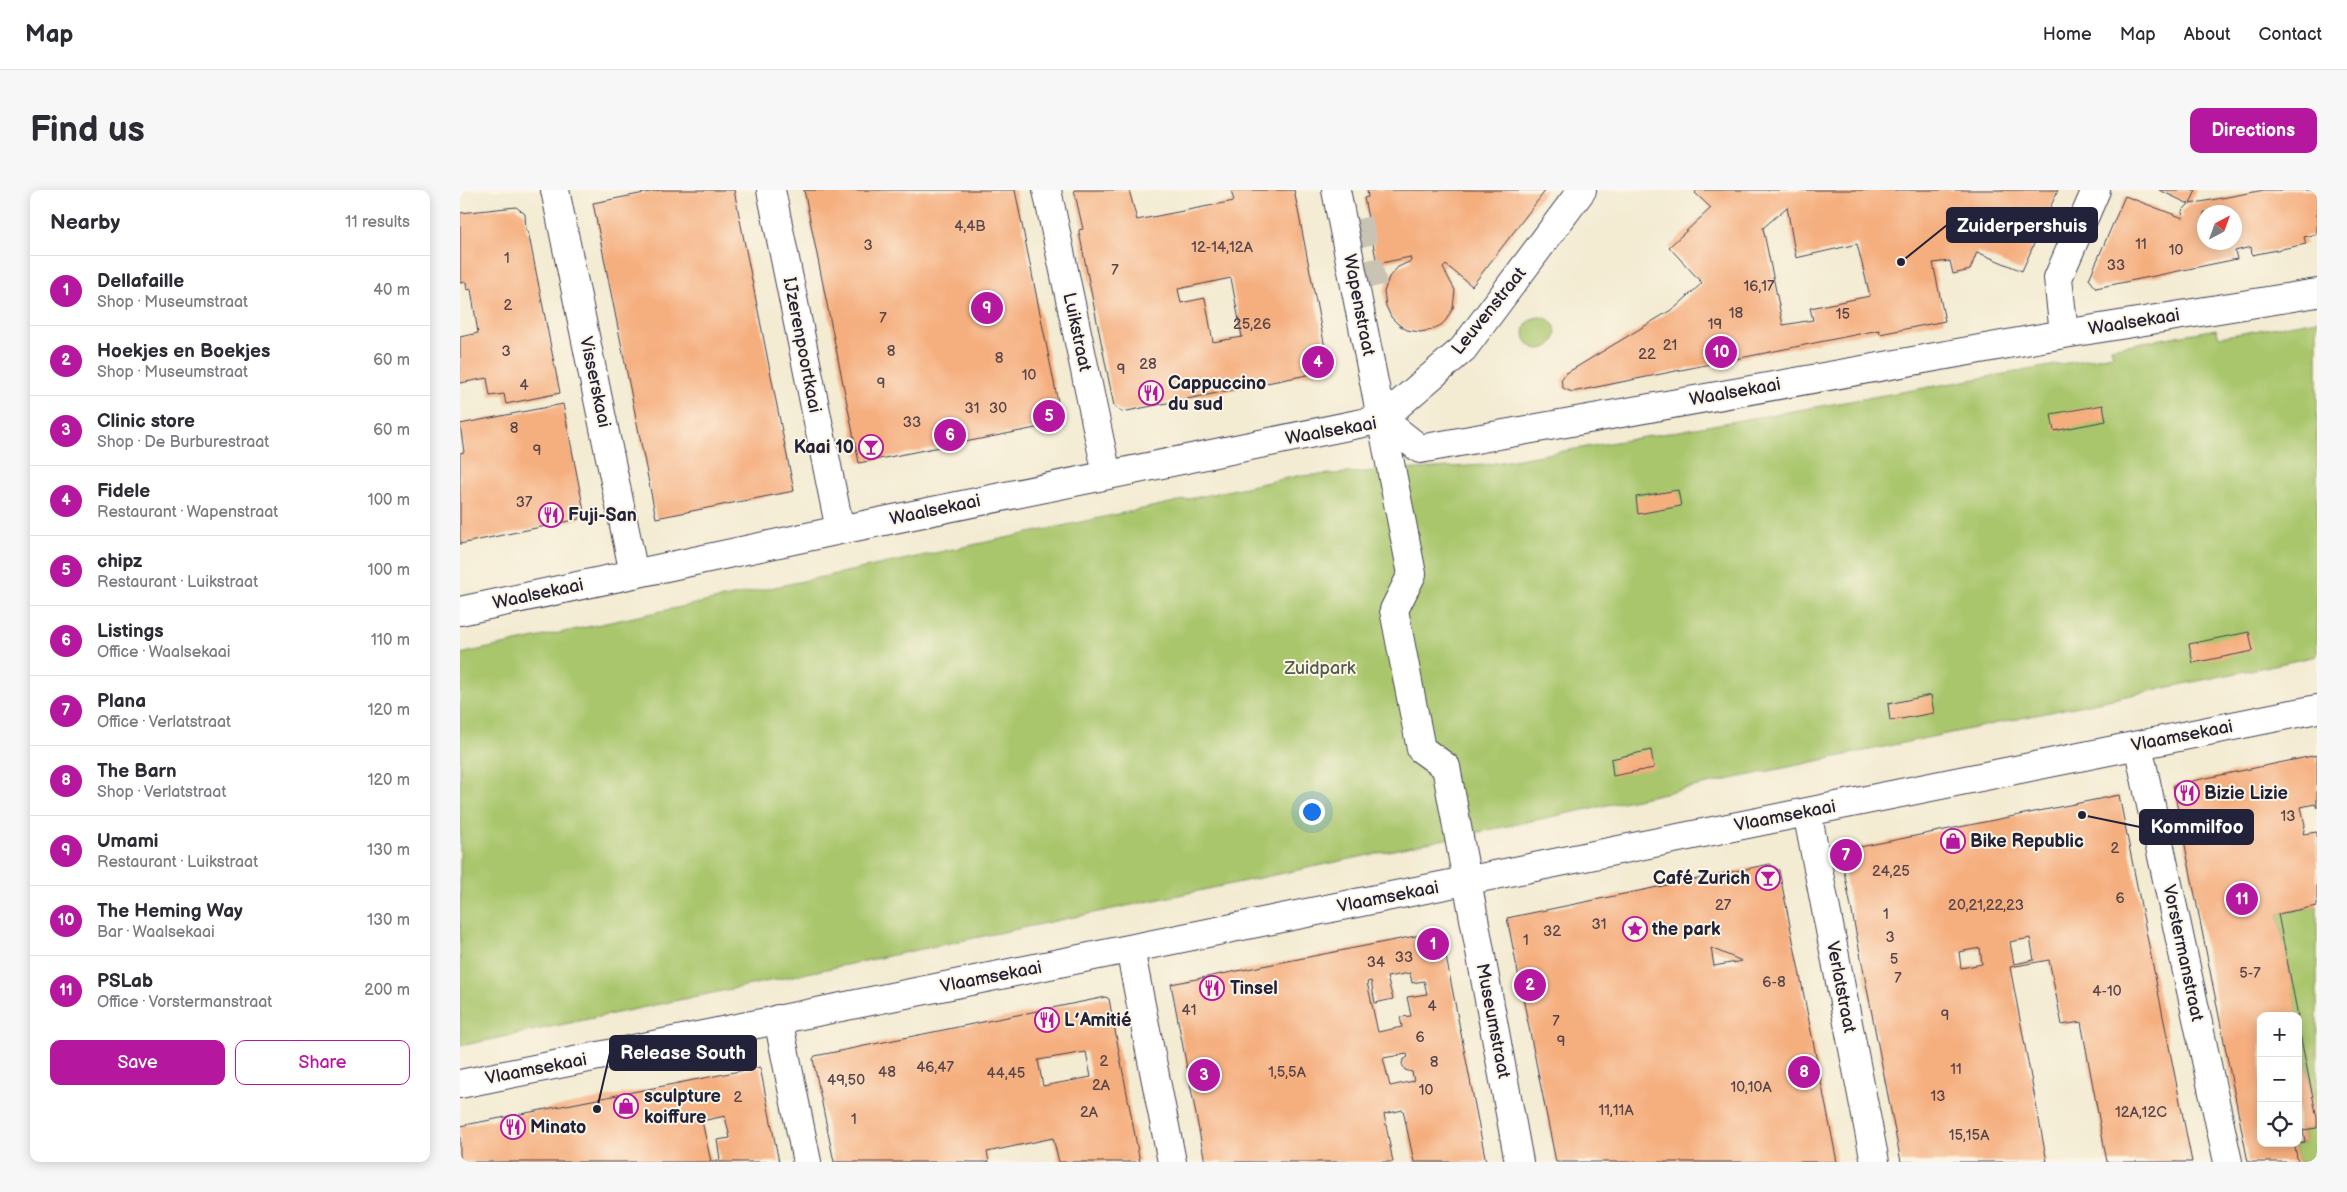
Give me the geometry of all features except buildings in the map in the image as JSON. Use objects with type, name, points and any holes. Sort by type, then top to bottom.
[{"type":"street","name":"Visserskaai","points":[[555,190],[634,574]]},
{"type":"street","name":"IJzerenpoortkaai","points":[[771,190],[840,530]]},
{"type":"street","name":"Luikstraat","points":[[1047,190],[1107,475]]},
{"type":"street","name":"Wapenstraat","points":[[1336,190],[1412,574],[1394,610],[1421,749],[1446,767],[1467,881]]},
{"type":"street","points":[[1350,190],[1353,192],[1358,219]]},
{"type":"street","name":"Leuvenstraat","points":[[1382,419],[1463,349],[1582,190]]},
{"type":"street","points":[[2064,334],[2058,278],[2096,190]]},
{"type":"street","name":"Waalsekaai","points":[[460,611],[840,530],[1382,419],[1420,449],[2064,334],[2317,292]]},
{"type":"street","name":"Vlaamsekaai","points":[[460,1084],[2317,709]]},
{"type":"street","name":"Vorstermanstraat","points":[[2138,745],[2228,1162]]},
{"type":"street","name":"Verlatstraat","points":[[1807,812],[1875,1162]]},
{"type":"street","name":"Museumstraat","points":[[1467,881],[1519,1162]]},
{"type":"street","points":[[1130,948],[1172,1162]]},
{"type":"street","points":[[778,1020],[807,1162]]},
{"type":"green space","points":[[1540,317],[1552,321],[1556,333],[1552,345],[1540,349],[1528,345],[1524,333],[1528,321]]},
{"type":"green space","name":"Zuidpark","points":[[2317,320],[2317,656],[460,1046],[460,654],[1297,476],[1484,465],[2113,355],[2111,348],[2216,329],[2219,337]]},
{"type":"green space","points":[[2317,906],[2317,1118],[2302,1040],[2302,1012],[2297,1012],[2278,914]]},
{"type":"green space","points":[[2317,1128],[2317,1154],[2313,1162],[2298,1162],[2295,1147],[2302,1147],[2302,1143],[2305,1142],[2303,1130]]},
{"type":"tunnel","points":[[1358,219],[1376,299]]},
{"type":"place","name":"Zuiderpershuis","points":[[1901,262]]},
{"type":"place","name":"Umami","points":[[987,308]]},
{"type":"place","name":"The Heming Way","points":[[1721,352]]},
{"type":"place","name":"Fidele","points":[[1318,362]]},
{"type":"place","name":"Cappuccino du sud","points":[[1151,393]]},
{"type":"place","name":"chipz","points":[[1049,416]]},
{"type":"place","name":"Listings","points":[[950,435]]},
{"type":"place","name":"Kaai 10","points":[[871,447]]},
{"type":"place","name":"Fuji-San","points":[[551,515]]},
{"type":"place","name":"Bizie Lizie","points":[[2187,793]]},
{"type":"place","name":"Kommilfoo","points":[[2082,815]]},
{"type":"place","name":"Bike Republic","points":[[1953,841]]},
{"type":"place","name":"Plana","points":[[1846,855]]},
{"type":"place","name":"Café Zurich","points":[[1768,878]]},
{"type":"place","name":"PSLab","points":[[2242,899]]},
{"type":"place","name":"the park","points":[[1635,929]]},
{"type":"place","name":"Dellafaille","points":[[1433,944]]},
{"type":"place","name":"Hoekjes en Boekjes","points":[[1530,985]]},
{"type":"place","name":"Tinsel","points":[[1212,988]]},
{"type":"place","name":"L’Amitié","points":[[1047,1020]]},
{"type":"place","name":"The Barn","points":[[1804,1072]]},
{"type":"place","name":"Clinic store","points":[[1204,1075]]},
{"type":"place","name":"sculpture koiffure","points":[[626,1106]]},
{"type":"place","name":"Release South","points":[[597,1109]]},
{"type":"place","name":"Minato","points":[[513,1127]]}]
